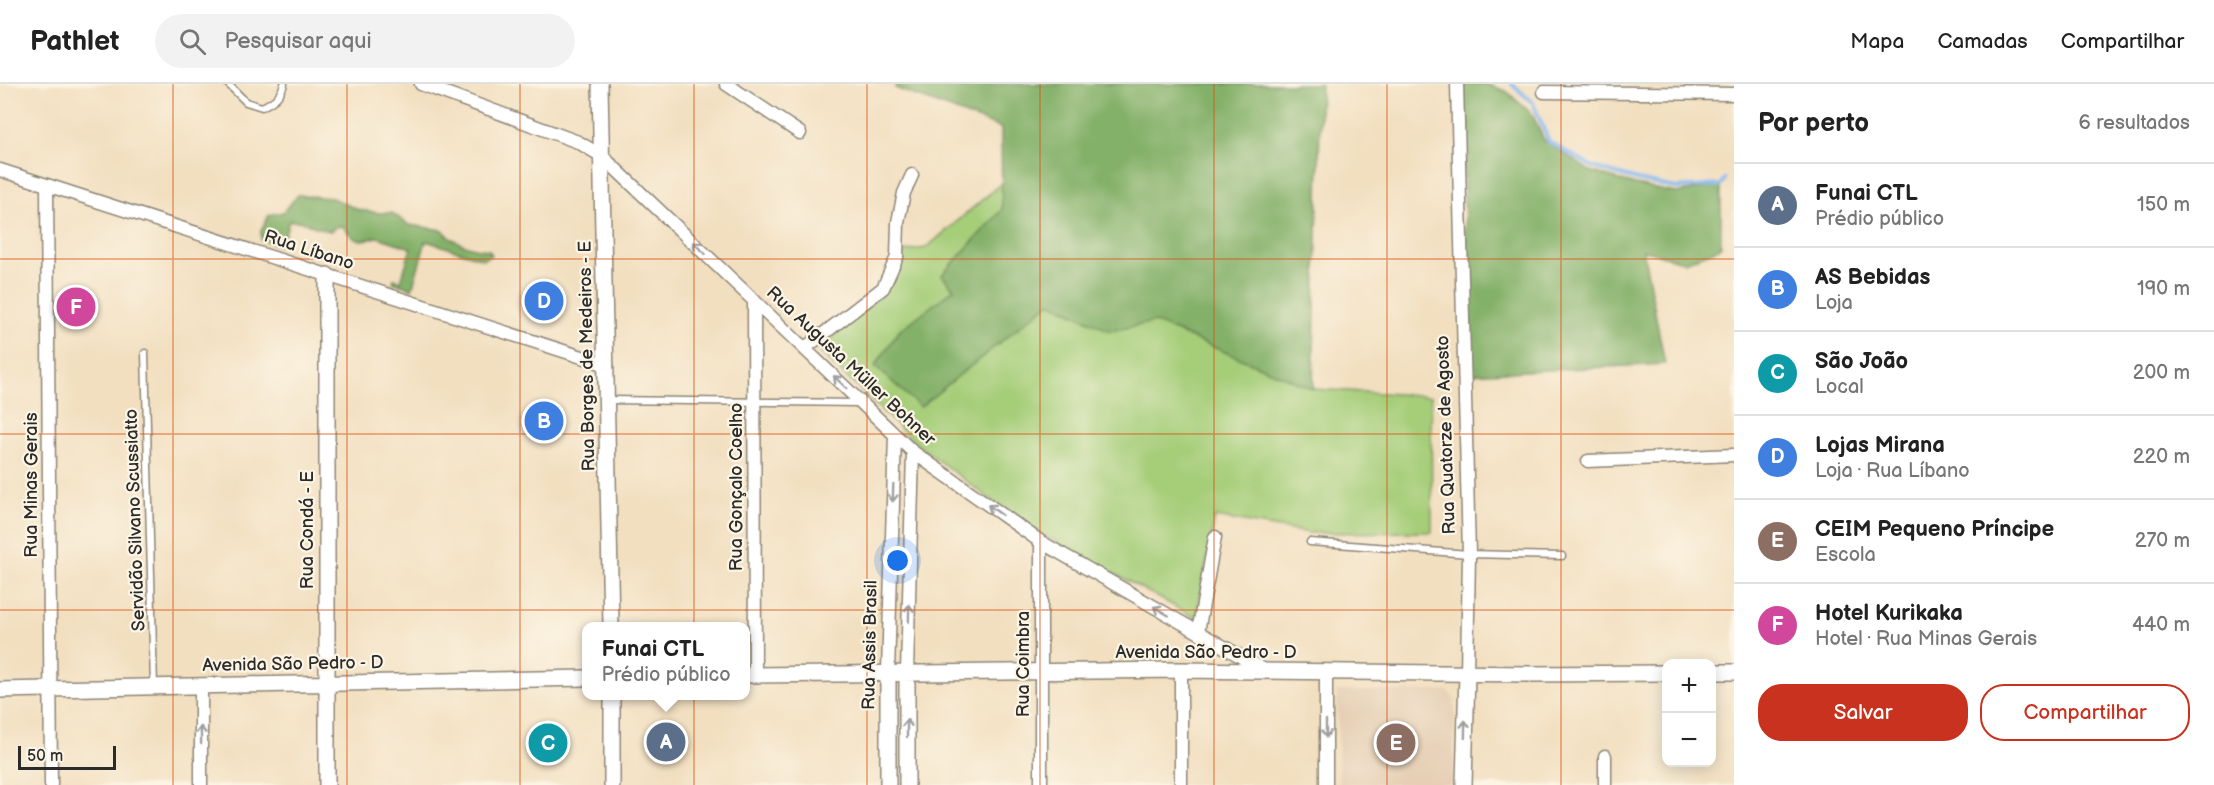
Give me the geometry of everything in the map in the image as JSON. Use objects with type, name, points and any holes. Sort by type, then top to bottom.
[{"type":"street","name":"Rua Augusta Müller Bohner","points":[[421,84],[578,142],[602,156],[913,452],[1041,542],[1267,672]]},
{"type":"street","name":"Rua Borges de Medeiros - E","points":[[600,84],[611,622]]},
{"type":"street","points":[[726,84],[800,133]]},
{"type":"street","name":"Rua Quatorze de Agosto","points":[[1457,84],[1469,554],[1464,785]]},
{"type":"street","points":[[1544,92],[1734,94]]},
{"type":"street","name":"Rua Líbano","points":[[0,170],[607,364]]},
{"type":"street","points":[[805,348],[883,288],[897,257],[898,222],[904,193],[912,175]]},
{"type":"street","name":"Rua Minas Gerais","points":[[47,186],[51,785]]},
{"type":"street","name":"Rua Condá - E","points":[[327,275],[327,785]]},
{"type":"street","name":"Rua Gonçalo Coelho","points":[[750,674],[754,300]]},
{"type":"street","name":"Rua Assis Brasil","points":[[888,785],[888,672],[895,435]]},
{"type":"street","name":"Rua Assis Brasil","points":[[907,785],[907,672],[913,452]]},
{"type":"street","points":[[1587,461],[1734,455]]},
{"type":"street","points":[[1198,632],[1215,537]]},
{"type":"street","name":"Rua Coimbra","points":[[1041,542],[1041,785]]},
{"type":"street","points":[[1181,670],[1182,785]]},
{"type":"street","name":"Avenida São Pedro - D","points":[[750,674],[1181,670],[1326,673],[1662,673]]},
{"type":"street","points":[[1716,672],[1734,672]]},
{"type":"street","points":[[1326,673],[1326,785]]},
{"type":"street","name":"Avenida São Pedro - D","points":[[0,690],[582,678]]},
{"type":"street","points":[[201,686],[201,785]]},
{"type":"street","points":[[612,700],[612,785]]},
{"type":"street","points":[[1605,756],[1605,785]]},
{"type":"lane","points":[[228,84],[246,102],[262,106],[275,100],[284,84]]},
{"type":"lane","name":"Servidão Silvano Scussiatto","points":[[145,353],[154,686]]},
{"type":"lane","points":[[607,400],[863,403]]},
{"type":"lane","points":[[1310,542],[1469,554],[1562,556]]},
{"type":"shaded area","points":[[1337,691],[1448,691],[1455,700],[1453,785],[1339,785]]},
{"type":"green space","points":[[896,84],[1321,84],[1313,389],[1154,322],[1110,331],[1050,302],[920,407],[875,366],[899,331],[954,289],[942,275],[1002,210],[1001,128],[895,88]]},
{"type":"green space","points":[[1462,84],[1485,84],[1506,91],[1532,114],[1544,140],[1590,171],[1635,185],[1676,193],[1721,185],[1721,246],[1685,262],[1643,250],[1665,364],[1468,374]]},
{"type":"green space","points":[[1002,183],[1002,210],[942,275],[954,289],[899,331],[919,407],[1050,302],[1110,331],[1154,322],[1313,389],[1431,396],[1432,532],[1309,533],[1215,517],[1196,618],[1047,537],[1006,511],[919,446],[818,350],[888,289],[902,252],[926,248]]},
{"type":"green space","points":[[298,195],[332,198],[359,210],[392,213],[409,225],[443,230],[457,242],[489,250],[492,255],[483,259],[426,241],[412,289],[393,282],[394,279],[401,281],[411,248],[378,237],[355,239],[342,226],[331,231],[306,223],[289,221],[281,246],[261,240],[261,231],[269,215],[283,212]]},
{"type":"waterway","points":[[1512,84],[1533,103],[1549,142],[1593,167],[1637,180],[1676,188],[1721,185],[1725,179]]},
{"type":"place","name":"Lojas Mirana","points":[[544,301]]},
{"type":"place","name":"Hotel Kurikaka","points":[[76,307]]},
{"type":"place","name":"AS Bebidas","points":[[544,421]]},
{"type":"place","name":"Funai CTL","points":[[666,742]]},
{"type":"place","name":"São João","points":[[548,743]]},
{"type":"place","name":"CEIM Pequeno Príncipe","points":[[1396,743]]}]
